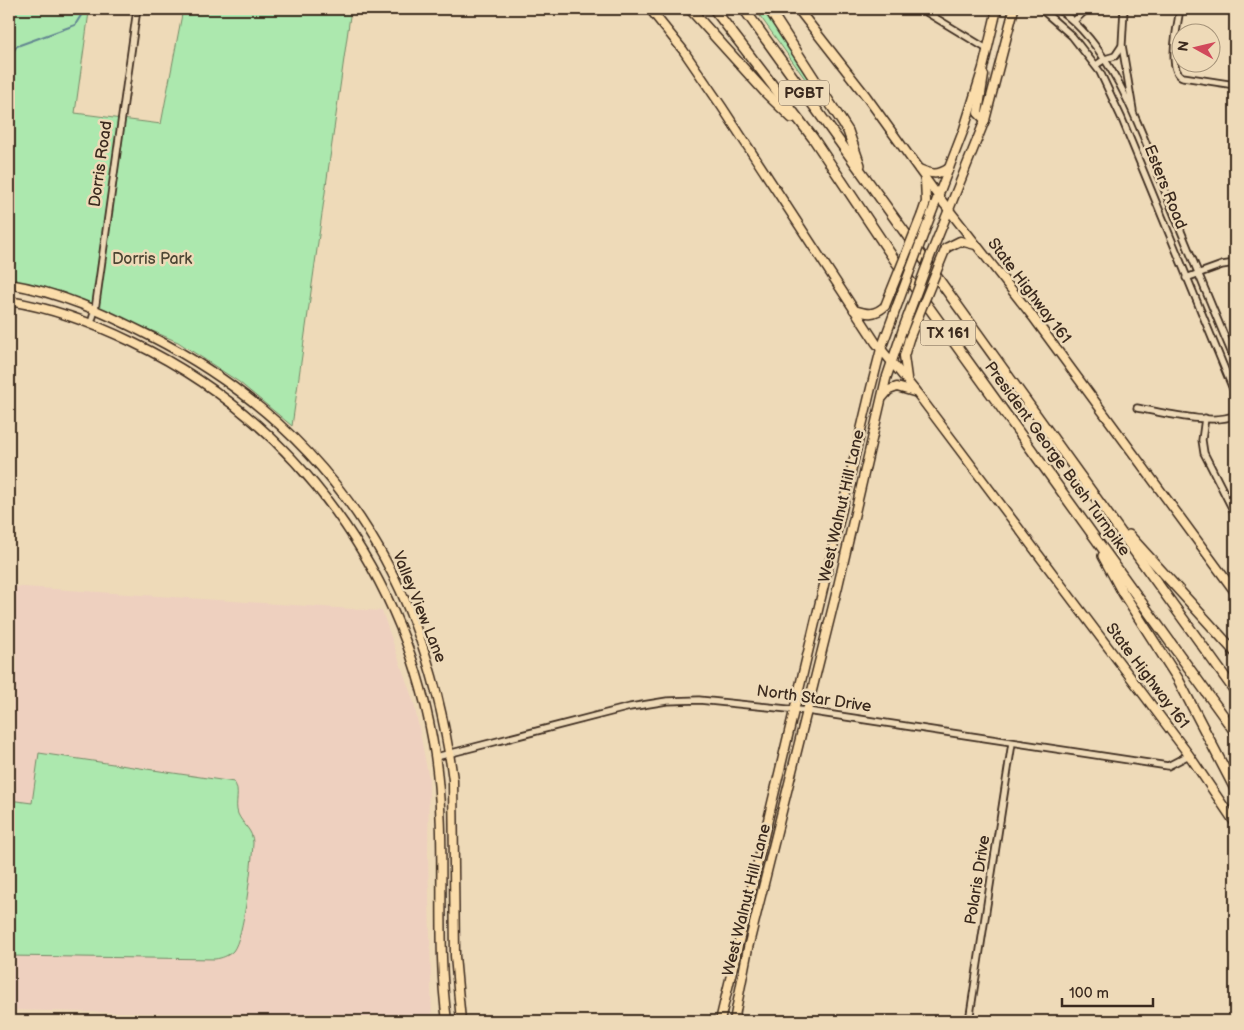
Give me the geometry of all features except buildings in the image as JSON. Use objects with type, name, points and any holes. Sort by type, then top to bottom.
[{"type":"highway","points":[[690,9],[766,93],[813,138]]},
{"type":"highway","name":"President George Bush Turnpike","points":[[714,9],[813,138],[894,259],[1235,732]]},
{"type":"highway","name":"President George Bush Turnpike","points":[[744,9],[1235,691]]},
{"type":"highway","points":[[769,9],[848,131],[865,177]]},
{"type":"highway","points":[[1106,512],[1235,652]]},
{"type":"highway","points":[[1086,525],[1123,593],[1178,679],[1235,789]]},
{"type":"main road","name":"State Highway 161","points":[[650,9],[694,66],[881,349],[917,393],[1189,755],[1235,823]]},
{"type":"main road","name":"State Highway 161","points":[[798,9],[938,196],[1033,317],[1235,592]]},
{"type":"main road","name":"West Walnut Hill Lane","points":[[720,1021],[761,842],[881,349],[949,168],[983,68],[997,9]]},
{"type":"main road","name":"West Walnut Hill Lane","points":[[734,1021],[747,954],[891,362],[937,236],[985,120],[1014,9]]},
{"type":"main road","points":[[983,68],[984,82],[978,113],[985,120]]},
{"type":"main road","points":[[918,168],[932,174],[941,173],[949,168]]},
{"type":"main road","points":[[854,310],[868,314],[877,313],[885,306],[926,202],[925,178]]},
{"type":"main road","points":[[907,381],[904,356],[946,248],[960,241],[976,245]]},
{"type":"main road","name":"Valley View Lane","points":[[9,284],[58,296],[94,310],[188,357],[274,418],[302,444],[347,498],[382,553],[408,608],[423,646],[435,685],[449,753],[453,780],[455,956],[461,1021]]},
{"type":"main road","name":"Valley View Lane","points":[[9,301],[90,323],[154,352],[211,388],[282,447],[321,490],[360,545],[395,616],[429,717],[436,757],[441,810],[441,932],[443,991],[447,1021]]},
{"type":"main road","points":[[882,398],[889,390],[897,386],[917,393]]},
{"type":"main road","points":[[851,471],[863,474]]},
{"type":"main road","points":[[761,842],[774,846]]},
{"type":"main road","points":[[735,951],[747,954]]},
{"type":"street","name":"Dorris Road","points":[[90,323],[94,310],[137,9]]},
{"type":"street","points":[[921,9],[987,49]]},
{"type":"street","name":"Esters Road","points":[[1041,9],[1072,36],[1096,65],[1122,119],[1235,394]]},
{"type":"street","name":"Esters Road","points":[[1058,9],[1074,21],[1105,58],[1134,117],[1235,361]]},
{"type":"street","points":[[1074,21],[1087,9]]},
{"type":"street","points":[[1124,9],[1122,45],[1134,117]]},
{"type":"street","points":[[1180,9],[1174,53],[1174,71],[1183,77],[1235,85]]},
{"type":"street","points":[[1096,65],[1105,58],[1115,56],[1122,45]]},
{"type":"street","points":[[1149,184],[1160,179]]},
{"type":"street","points":[[1186,278],[1222,265],[1235,263]]},
{"type":"street","points":[[1137,408],[1205,418],[1221,419],[1235,415]]},
{"type":"street","points":[[1205,418],[1202,440],[1204,453],[1235,514]]},
{"type":"street","name":"North Star Drive","points":[[436,757],[630,708],[667,701],[724,701],[793,709],[1168,766],[1189,755]]},
{"type":"street","name":"Polaris Drive","points":[[969,1021],[1012,743]]},
{"type":"shaded area","points":[[9,586],[382,611],[414,703],[429,779],[428,854],[432,1021],[9,1010]]},
{"type":"green space","name":"Dorris Park","points":[[9,9],[58,9],[89,12],[75,113],[161,124],[183,9],[351,9],[292,426],[239,382],[178,342],[59,291],[9,281]]},
{"type":"green space","points":[[755,9],[764,9],[815,89],[813,90]]},
{"type":"green space","points":[[39,753],[234,782],[237,790],[238,814],[250,831],[253,843],[244,916],[241,931],[233,951],[215,959],[9,956],[9,800],[32,803]]},
{"type":"waterway","points":[[9,57],[17,46],[75,25],[85,9]]}]
